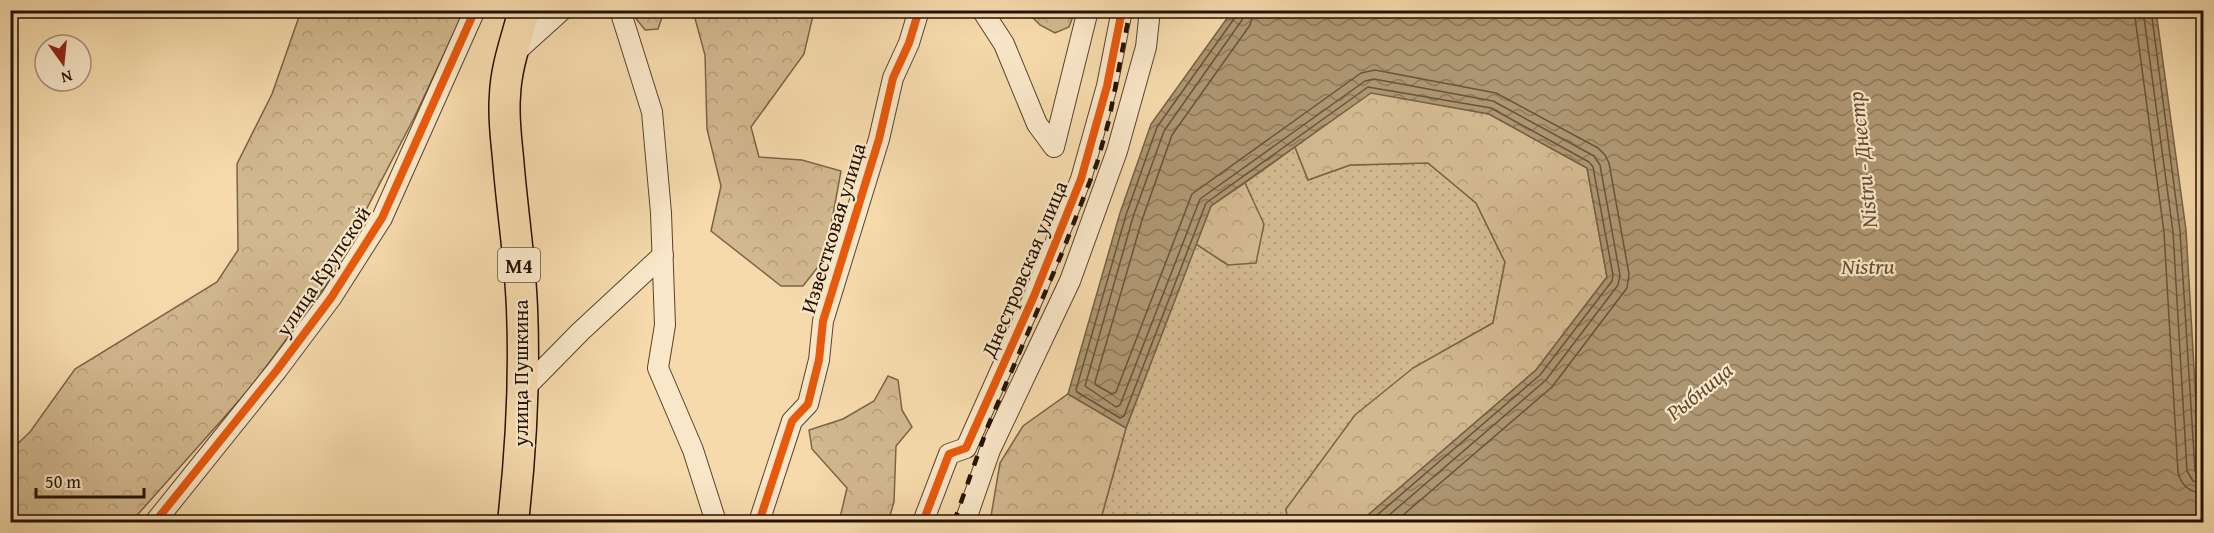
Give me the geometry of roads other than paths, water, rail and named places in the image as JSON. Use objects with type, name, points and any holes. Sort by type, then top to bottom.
[{"type":"highway","name":"улица Пушкина","points":[[513,522],[521,444],[522,309],[504,111],[511,56],[525,10]]},
{"type":"street","name":"улица Крупской","points":[[155,522],[277,370],[331,298],[382,218],[475,10]]},
{"type":"street","points":[[511,56],[562,10]]},
{"type":"street","points":[[620,10],[652,112],[663,255],[665,325],[658,368],[693,450],[716,522]]},
{"type":"street","name":"Известковая улица","points":[[759,522],[792,421],[808,404],[819,360],[823,321],[879,139],[892,78],[909,42],[919,10]]},
{"type":"street","points":[[982,10],[1004,44],[1037,124],[1054,147],[1088,10]]},
{"type":"street","name":"Днестровская улица","points":[[923,522],[949,454],[966,448],[1034,297],[1081,179],[1107,86],[1122,10]]},
{"type":"street","points":[[965,522],[990,450],[1070,281],[1117,151],[1146,47],[1150,10]]},
{"type":"street","points":[[523,390],[580,332],[663,255]]},
{"type":"water","name":"Nistru","points":[[1233,10],[2156,11],[2186,230],[2203,522],[1360,522],[1536,370],[1607,277],[1587,168],[1489,114],[1371,93],[1211,206],[1126,428],[1068,394],[1120,213],[1151,124]]},
{"type":"railway","points":[[954,522],[988,426],[1062,253],[1097,163],[1109,120],[1130,10]]},
{"type":"water label","name":"Nistru - Днестр","points":[[1862,160]]},
{"type":"water label","name":"Рыбница","points":[[1699,391]]}]
